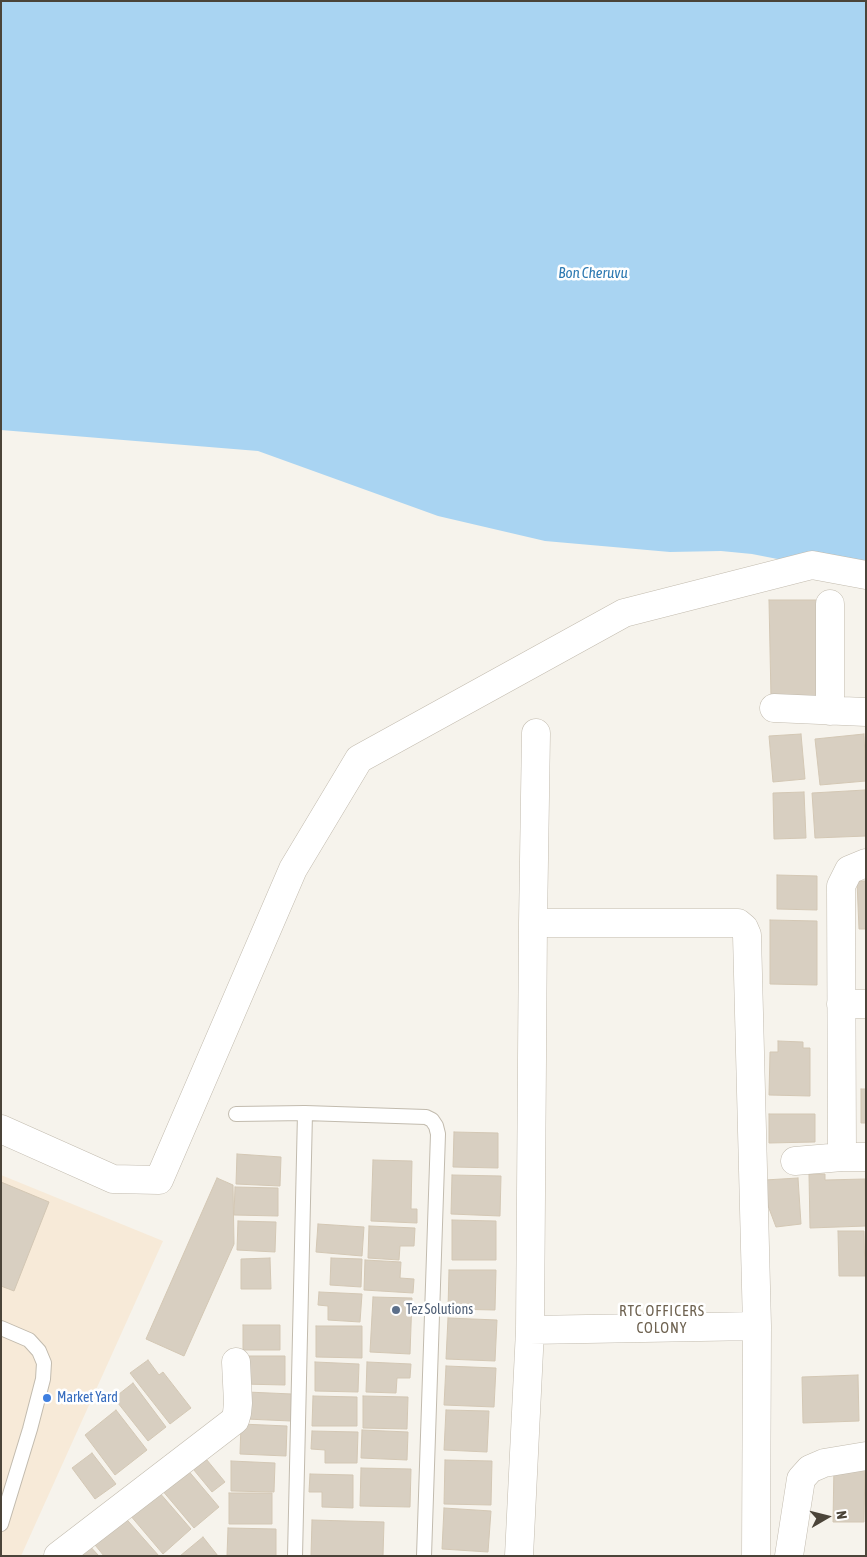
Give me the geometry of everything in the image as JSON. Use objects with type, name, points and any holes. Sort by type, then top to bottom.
[{"type":"street","points":[[1,1129],[113,1179],[159,1180],[293,869],[359,759],[624,613],[812,565],[866,575]]},
{"type":"street","points":[[830,604],[830,711]]},
{"type":"street","points":[[774,708],[866,712]]},
{"type":"street","points":[[519,1556],[530,1330],[536,732]]},
{"type":"street","points":[[794,1161],[854,1157],[853,1004],[841,886],[849,870],[866,863]]},
{"type":"street","points":[[533,923],[738,923],[744,928],[747,935],[757,1326],[756,1556]]},
{"type":"street","points":[[530,1330],[757,1326]]},
{"type":"street","points":[[58,1556],[235,1420],[238,1402],[236,1362]]},
{"type":"street","points":[[789,1556],[802,1479],[810,1469],[824,1463],[866,1456]]},
{"type":"lane","points":[[236,1114],[305,1113],[426,1117],[432,1120],[436,1126],[438,1144],[424,1556]]},
{"type":"lane","points":[[294,1556],[305,1113]]},
{"type":"lane","points":[[1,1328],[30,1340],[39,1351],[44,1363],[43,1379],[30,1429],[1,1524]]},
{"type":"shaded area","name":"Market Yard","points":[[1,1175],[163,1241],[21,1556],[1,1556]]},
{"type":"water","name":"Bon Cheruvu","points":[[1,1],[866,1],[866,570],[803,564],[752,554],[721,551],[670,552],[545,541],[438,516],[258,451],[1,430]]},
{"type":"building","points":[[769,600],[822,600],[824,697],[771,698]]},
{"type":"building","points":[[801,734],[805,779],[773,782],[769,736]]},
{"type":"building","points":[[864,734],[866,781],[820,785],[815,739]]},
{"type":"building","points":[[865,790],[866,836],[815,838],[812,793]]},
{"type":"building","points":[[804,792],[806,838],[774,839],[773,793]]},
{"type":"building","points":[[777,875],[817,876],[817,910],[777,909]]},
{"type":"building","points":[[857,881],[866,881],[866,929],[859,929]]},
{"type":"building","points":[[770,920],[817,921],[817,985],[770,984]]},
{"type":"building","points":[[778,1041],[803,1042],[803,1048],[810,1048],[810,1096],[769,1095],[770,1052],[778,1052]]},
{"type":"building","points":[[861,1089],[866,1089],[866,1123],[861,1123]]},
{"type":"building","points":[[769,1114],[815,1114],[815,1142],[769,1143]]},
{"type":"building","points":[[454,1132],[498,1133],[498,1168],[453,1167]]},
{"type":"building","points":[[237,1154],[281,1157],[280,1186],[236,1184]]},
{"type":"building","points":[[373,1160],[412,1161],[411,1209],[417,1209],[417,1223],[371,1221]]},
{"type":"building","points":[[809,1174],[825,1174],[825,1180],[865,1179],[866,1226],[810,1228]]},
{"type":"building","points":[[452,1175],[501,1176],[500,1216],[451,1214]]},
{"type":"building","points":[[217,1178],[233,1185],[234,1244],[184,1356],[146,1339]]},
{"type":"building","points":[[798,1178],[801,1224],[776,1227],[767,1203],[765,1180]]},
{"type":"building","points":[[1,1182],[49,1202],[14,1291],[1,1286]]},
{"type":"building","points":[[235,1187],[278,1188],[278,1216],[234,1215]]},
{"type":"building","points":[[452,1220],[496,1221],[496,1260],[452,1260]]},
{"type":"building","points":[[238,1221],[276,1222],[275,1252],[237,1250]]},
{"type":"building","points":[[318,1224],[364,1227],[362,1256],[316,1252]]},
{"type":"building","points":[[369,1226],[415,1228],[414,1246],[400,1246],[399,1260],[368,1258]]},
{"type":"building","points":[[838,1231],[864,1231],[865,1276],[839,1276]]},
{"type":"building","points":[[270,1258],[271,1289],[241,1289],[241,1259]]},
{"type":"building","points":[[331,1258],[362,1259],[361,1287],[330,1285]]},
{"type":"building","points":[[365,1260],[401,1262],[400,1278],[414,1279],[413,1293],[364,1290]]},
{"type":"building","points":[[449,1270],[496,1270],[495,1310],[448,1309]]},
{"type":"building","points":[[319,1292],[362,1294],[360,1322],[328,1320],[328,1306],[318,1305]]},
{"type":"building","points":[[373,1297],[412,1298],[410,1354],[370,1352]]},
{"type":"building","points":[[448,1318],[497,1320],[495,1361],[446,1359]]},
{"type":"building","points":[[243,1325],[280,1325],[280,1350],[243,1350]]},
{"type":"building","points":[[316,1326],[362,1326],[362,1358],[316,1357]]},
{"type":"building","points":[[241,1356],[285,1356],[285,1385],[241,1384]]},
{"type":"building","points":[[148,1360],[159,1375],[163,1372],[191,1408],[170,1424],[130,1373]]},
{"type":"building","points":[[315,1362],[359,1364],[358,1392],[315,1391]]},
{"type":"building","points":[[367,1362],[411,1364],[410,1378],[397,1378],[396,1393],[366,1392]]},
{"type":"building","points":[[446,1366],[496,1368],[494,1407],[444,1405]]},
{"type":"building","points":[[858,1375],[859,1421],[803,1423],[802,1377]]},
{"type":"building","points":[[133,1383],[166,1427],[148,1441],[114,1398]]},
{"type":"building","points":[[247,1392],[292,1394],[291,1421],[246,1419]]},
{"type":"building","points":[[313,1396],[357,1397],[357,1426],[312,1426]]},
{"type":"building","points":[[363,1396],[408,1397],[407,1429],[363,1428]]},
{"type":"building","points":[[116,1410],[147,1450],[115,1475],[85,1435]]},
{"type":"building","points":[[446,1410],[489,1411],[487,1452],[444,1450]]},
{"type":"building","points":[[241,1424],[287,1426],[286,1456],[240,1454]]},
{"type":"building","points":[[362,1430],[408,1432],[407,1460],[361,1458]]},
{"type":"building","points":[[312,1431],[358,1432],[357,1463],[325,1463],[325,1450],[311,1449]]},
{"type":"building","points":[[92,1453],[116,1484],[95,1499],[72,1468]]},
{"type":"building","points":[[202,1454],[225,1482],[212,1492],[189,1464]]},
{"type":"building","points":[[445,1460],[492,1461],[491,1505],[444,1504]]},
{"type":"building","points":[[231,1461],[275,1463],[274,1492],[231,1491]]},
{"type":"building","points":[[181,1462],[219,1507],[194,1528],[156,1483]]},
{"type":"building","points":[[834,1465],[865,1465],[864,1522],[833,1522]]},
{"type":"building","points":[[361,1468],[411,1469],[410,1507],[360,1506]]},
{"type":"building","points":[[310,1474],[353,1475],[353,1508],[322,1507],[322,1492],[309,1492]]},
{"type":"building","points":[[152,1484],[191,1529],[163,1554],[124,1508]]},
{"type":"building","points":[[229,1493],[272,1493],[272,1524],[229,1524]]},
{"type":"building","points":[[444,1508],[491,1511],[488,1552],[442,1549]]},
{"type":"building","points":[[121,1513],[159,1556],[104,1556],[91,1540]]},
{"type":"building","points":[[312,1520],[384,1522],[383,1556],[311,1556]]},
{"type":"building","points":[[228,1528],[276,1529],[276,1556],[227,1556]]},
{"type":"building","points":[[203,1537],[218,1556],[180,1556]]},
{"type":"building","points":[[86,1542],[99,1556],[71,1556]]},
{"type":"place","name":"Tez Solutions","points":[[396,1310]]},
{"type":"place","name":"Market Yard","points":[[47,1398]]},
{"type":"district","name":"RTC OFFICERS COLONY","points":[[662,1320]]}]
